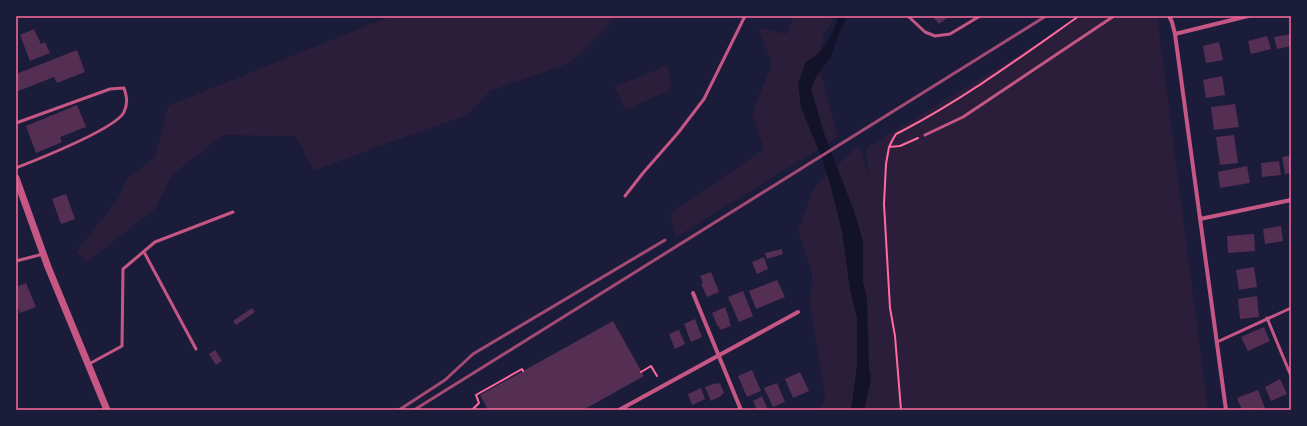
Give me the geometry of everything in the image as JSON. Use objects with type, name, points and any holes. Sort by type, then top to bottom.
[{"type":"street","points":[[1169,16],[1175,34],[1226,410]]},
{"type":"street","points":[[1175,34],[1248,16]]},
{"type":"street","points":[[16,178],[43,254],[107,410]]},
{"type":"street","points":[[1200,219],[1291,200]]},
{"type":"street","points":[[693,293],[741,410]]},
{"type":"street","points":[[619,410],[798,312]]},
{"type":"lane","points":[[625,196],[678,133],[704,99],[746,16]]},
{"type":"lane","points":[[908,16],[925,32],[935,36],[950,34],[980,16]]},
{"type":"lane","points":[[925,135],[963,117],[1114,16]]},
{"type":"lane","points":[[16,123],[110,89],[124,88],[128,99],[124,113],[112,123],[84,139],[16,168]]},
{"type":"lane","points":[[87,364],[122,346],[123,269],[155,242],[233,212]]},
{"type":"lane","points":[[144,252],[196,349]]},
{"type":"lane","points":[[16,261],[43,254]]},
{"type":"lane","points":[[1217,342],[1291,308]]},
{"type":"lane","points":[[1267,318],[1291,376]]},
{"type":"path","points":[[901,410],[895,336],[890,308],[885,235],[885,182],[889,147],[896,134],[969,91],[1020,58],[1080,16]]},
{"type":"path","points":[[889,147],[900,146],[925,135]]},
{"type":"path","points":[[641,372],[651,366],[657,376]]},
{"type":"path","points":[[472,410],[479,403],[476,395],[522,370],[523,371]]},
{"type":"shaded area","points":[[391,16],[617,16],[570,63],[490,91],[467,115],[313,171],[296,136],[223,135],[172,175],[155,209],[87,262],[76,252],[119,197],[127,179],[155,157],[168,106]]},
{"type":"shaded area","points":[[793,16],[835,16],[824,34],[818,63],[838,137],[676,237],[670,214],[764,149],[752,114],[772,64],[758,28],[787,34]]},
{"type":"shaded area","points":[[839,16],[847,16],[839,33],[831,57],[816,77],[811,89],[825,136],[854,211],[863,241],[863,282],[867,299],[869,369],[871,379],[864,410],[851,410],[857,364],[857,319],[850,289],[842,232],[822,158],[801,108],[798,84],[805,63],[819,53],[832,34]]},
{"type":"shaded area","points":[[1083,16],[1157,16],[1208,410],[819,410],[825,399],[810,304],[812,272],[798,231],[814,187],[859,145],[868,176],[866,148]]},
{"type":"shaded area","points":[[668,65],[671,90],[625,110],[615,87]]},
{"type":"building","points":[[932,16],[950,16],[939,24]]},
{"type":"building","points":[[34,29],[41,44],[45,42],[50,53],[30,61],[20,35]]},
{"type":"building","points":[[1291,34],[1291,46],[1277,49],[1274,37]]},
{"type":"building","points":[[1267,36],[1271,49],[1251,54],[1248,41]]},
{"type":"building","points":[[1219,42],[1223,60],[1206,63],[1203,46]]},
{"type":"building","points":[[77,50],[85,72],[57,83],[54,77],[16,92],[16,74]]},
{"type":"building","points":[[1222,76],[1225,95],[1206,98],[1203,80]]},
{"type":"building","points":[[1235,104],[1239,127],[1214,130],[1211,107]]},
{"type":"building","points":[[77,105],[86,127],[60,137],[62,142],[36,153],[26,126]]},
{"type":"building","points":[[1234,135],[1238,163],[1220,165],[1216,137]]},
{"type":"building","points":[[1291,155],[1291,173],[1285,174],[1282,157]]},
{"type":"building","points":[[1279,161],[1281,175],[1262,177],[1261,163]]},
{"type":"building","points":[[1247,166],[1250,183],[1220,188],[1218,172]]},
{"type":"building","points":[[66,194],[75,219],[61,224],[52,199]]},
{"type":"building","points":[[1281,226],[1283,241],[1265,244],[1263,229]]},
{"type":"building","points":[[1254,234],[1255,251],[1228,253],[1227,236]]},
{"type":"building","points":[[782,249],[783,254],[767,259],[765,253]]},
{"type":"building","points":[[764,257],[768,269],[757,274],[752,262]]},
{"type":"building","points":[[1254,267],[1257,287],[1239,290],[1236,270]]},
{"type":"building","points":[[711,272],[719,292],[707,297],[701,284],[703,283],[700,276]]},
{"type":"building","points":[[777,280],[785,297],[756,309],[749,291]]},
{"type":"building","points":[[26,283],[36,307],[20,313],[16,303],[16,287]]},
{"type":"building","points":[[743,291],[753,316],[739,322],[728,297]]},
{"type":"building","points":[[1257,296],[1259,317],[1240,319],[1238,299]]},
{"type":"building","points":[[725,307],[731,326],[720,330],[712,313]]},
{"type":"building","points":[[252,308],[255,312],[236,325],[233,321]]},
{"type":"building","points":[[695,319],[702,337],[691,342],[684,324]]},
{"type":"building","points":[[613,321],[644,376],[583,410],[488,410],[480,395]]},
{"type":"building","points":[[1264,327],[1270,341],[1248,351],[1241,337]]},
{"type":"building","points":[[679,330],[685,344],[675,349],[669,334]]},
{"type":"building","points":[[215,350],[222,361],[216,365],[209,354]]},
{"type":"building","points":[[752,370],[761,391],[747,397],[738,376]]},
{"type":"building","points":[[800,372],[809,391],[793,398],[785,379]]},
{"type":"building","points":[[1280,379],[1287,394],[1271,401],[1265,387]]},
{"type":"building","points":[[720,383],[724,393],[711,401],[705,387]]},
{"type":"building","points":[[777,383],[785,402],[773,407],[764,388]]},
{"type":"building","points":[[701,388],[705,399],[692,405],[688,394]]},
{"type":"building","points":[[1258,390],[1265,408],[1260,410],[1242,410],[1237,398]]},
{"type":"building","points":[[762,396],[768,410],[757,410],[753,401]]},
{"type":"railway","points":[[414,410],[1046,16]]},
{"type":"railway","points":[[399,410],[445,380],[473,354],[665,240]]}]
